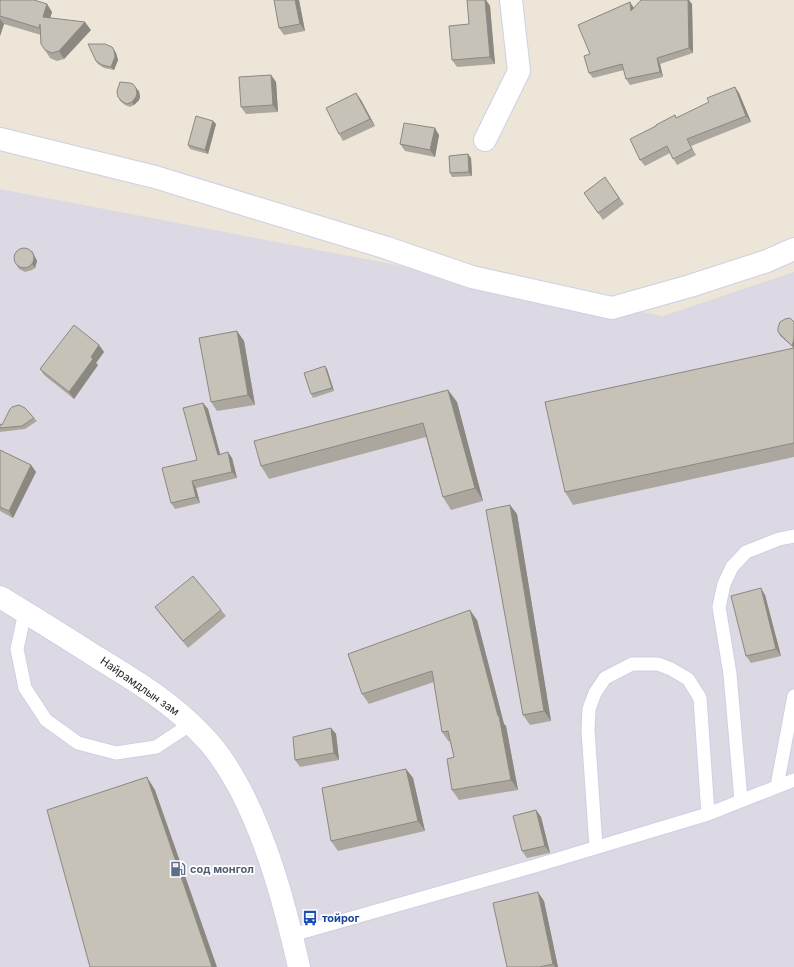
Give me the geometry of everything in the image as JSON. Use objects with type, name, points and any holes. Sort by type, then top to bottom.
[{"type":"street","points":[[485,140],[519,71],[511,0]]},
{"type":"street","points":[[0,139],[155,177],[387,248],[472,278],[612,308],[690,286],[760,263],[794,249]]},
{"type":"street","name":"Найрамдлын зам","points":[[0,597],[157,696],[191,724],[218,753],[234,777],[260,830],[269,855],[292,935],[299,967]]},
{"type":"lane","points":[[741,800],[730,674],[719,607],[724,584],[732,567],[746,552],[794,536]]},
{"type":"lane","points":[[25,612],[17,649],[25,688],[46,720],[78,743],[116,753],[156,747],[191,724]]},
{"type":"lane","points":[[596,847],[588,730],[589,708],[595,693],[605,678],[632,664],[658,664],[671,669],[688,679],[700,698],[708,814]]},
{"type":"lane","points":[[778,786],[794,696]]},
{"type":"lane","points":[[292,935],[708,814],[794,780]]},
{"type":"shaded area","points":[[0,189],[663,316],[794,272],[794,967],[0,967]]},
{"type":"building","points":[[0,0],[34,0],[47,4],[43,17],[85,22],[59,51],[52,53],[45,50],[41,44],[40,24],[39,28],[0,16]]},
{"type":"building","points":[[274,0],[295,0],[300,24],[279,28]]},
{"type":"building","points":[[467,0],[485,0],[490,57],[452,60],[449,26],[469,24]]},
{"type":"building","points":[[641,0],[688,0],[689,48],[657,58],[660,72],[626,79],[622,64],[589,73],[584,56],[590,54],[578,25],[630,2],[631,11]]},
{"type":"building","points":[[88,44],[105,44],[112,47],[115,57],[111,67],[102,65],[96,61]]},
{"type":"building","points":[[271,75],[273,105],[241,107],[239,77]]},
{"type":"building","points":[[120,82],[133,84],[136,88],[136,97],[132,102],[127,104],[118,97],[117,91]]},
{"type":"building","points":[[735,87],[746,116],[687,139],[692,149],[673,159],[667,146],[640,160],[630,139],[675,115],[676,118],[709,102],[707,98]]},
{"type":"building","points":[[356,93],[370,119],[339,134],[326,108]]},
{"type":"building","points":[[196,116],[213,121],[205,150],[188,145]]},
{"type":"building","points":[[404,123],[435,128],[430,150],[400,144]]},
{"type":"building","points":[[468,154],[469,172],[450,173],[449,156]]},
{"type":"building","points":[[605,177],[619,198],[598,213],[584,193]]},
{"type":"building","points":[[24,248],[31,251],[34,258],[31,265],[24,268],[17,265],[14,258],[17,251]]},
{"type":"building","points":[[790,318],[794,322],[794,339],[792,346],[778,332],[780,322]]},
{"type":"building","points":[[74,325],[99,345],[91,357],[93,359],[69,392],[40,369]]},
{"type":"building","points":[[237,331],[248,395],[211,402],[199,338]]},
{"type":"building","points":[[794,348],[794,443],[565,492],[545,402]]},
{"type":"building","points":[[325,366],[332,388],[311,394],[304,373]]},
{"type":"building","points":[[448,390],[475,488],[443,497],[423,423],[261,466],[254,441]]},
{"type":"building","points":[[203,403],[218,455],[228,452],[232,472],[192,481],[196,497],[171,503],[162,468],[197,460],[183,408]]},
{"type":"building","points":[[19,405],[25,408],[34,418],[22,426],[0,428],[0,424],[2,425],[10,409]]},
{"type":"building","points":[[0,450],[31,465],[9,511],[0,507]]},
{"type":"building","points":[[510,505],[544,711],[523,715],[486,510]]},
{"type":"building","points":[[193,576],[221,610],[183,641],[155,607]]},
{"type":"building","points":[[761,588],[776,649],[746,656],[731,596]]},
{"type":"building","points":[[470,610],[499,716],[511,780],[452,790],[447,759],[454,757],[448,731],[442,732],[432,671],[362,694],[348,654]]},
{"type":"building","points":[[331,728],[334,753],[295,760],[293,737]]},
{"type":"building","points":[[406,769],[418,821],[331,841],[322,788]]},
{"type":"building","points":[[147,777],[212,967],[90,967],[47,810]]},
{"type":"building","points":[[536,810],[545,846],[522,851],[513,816]]},
{"type":"building","points":[[538,892],[553,964],[539,967],[507,967],[493,903]]},
{"type":"place","name":"сод монгол","points":[[178,869]]},
{"type":"place","name":"тойрог","points":[[310,918]]}]
